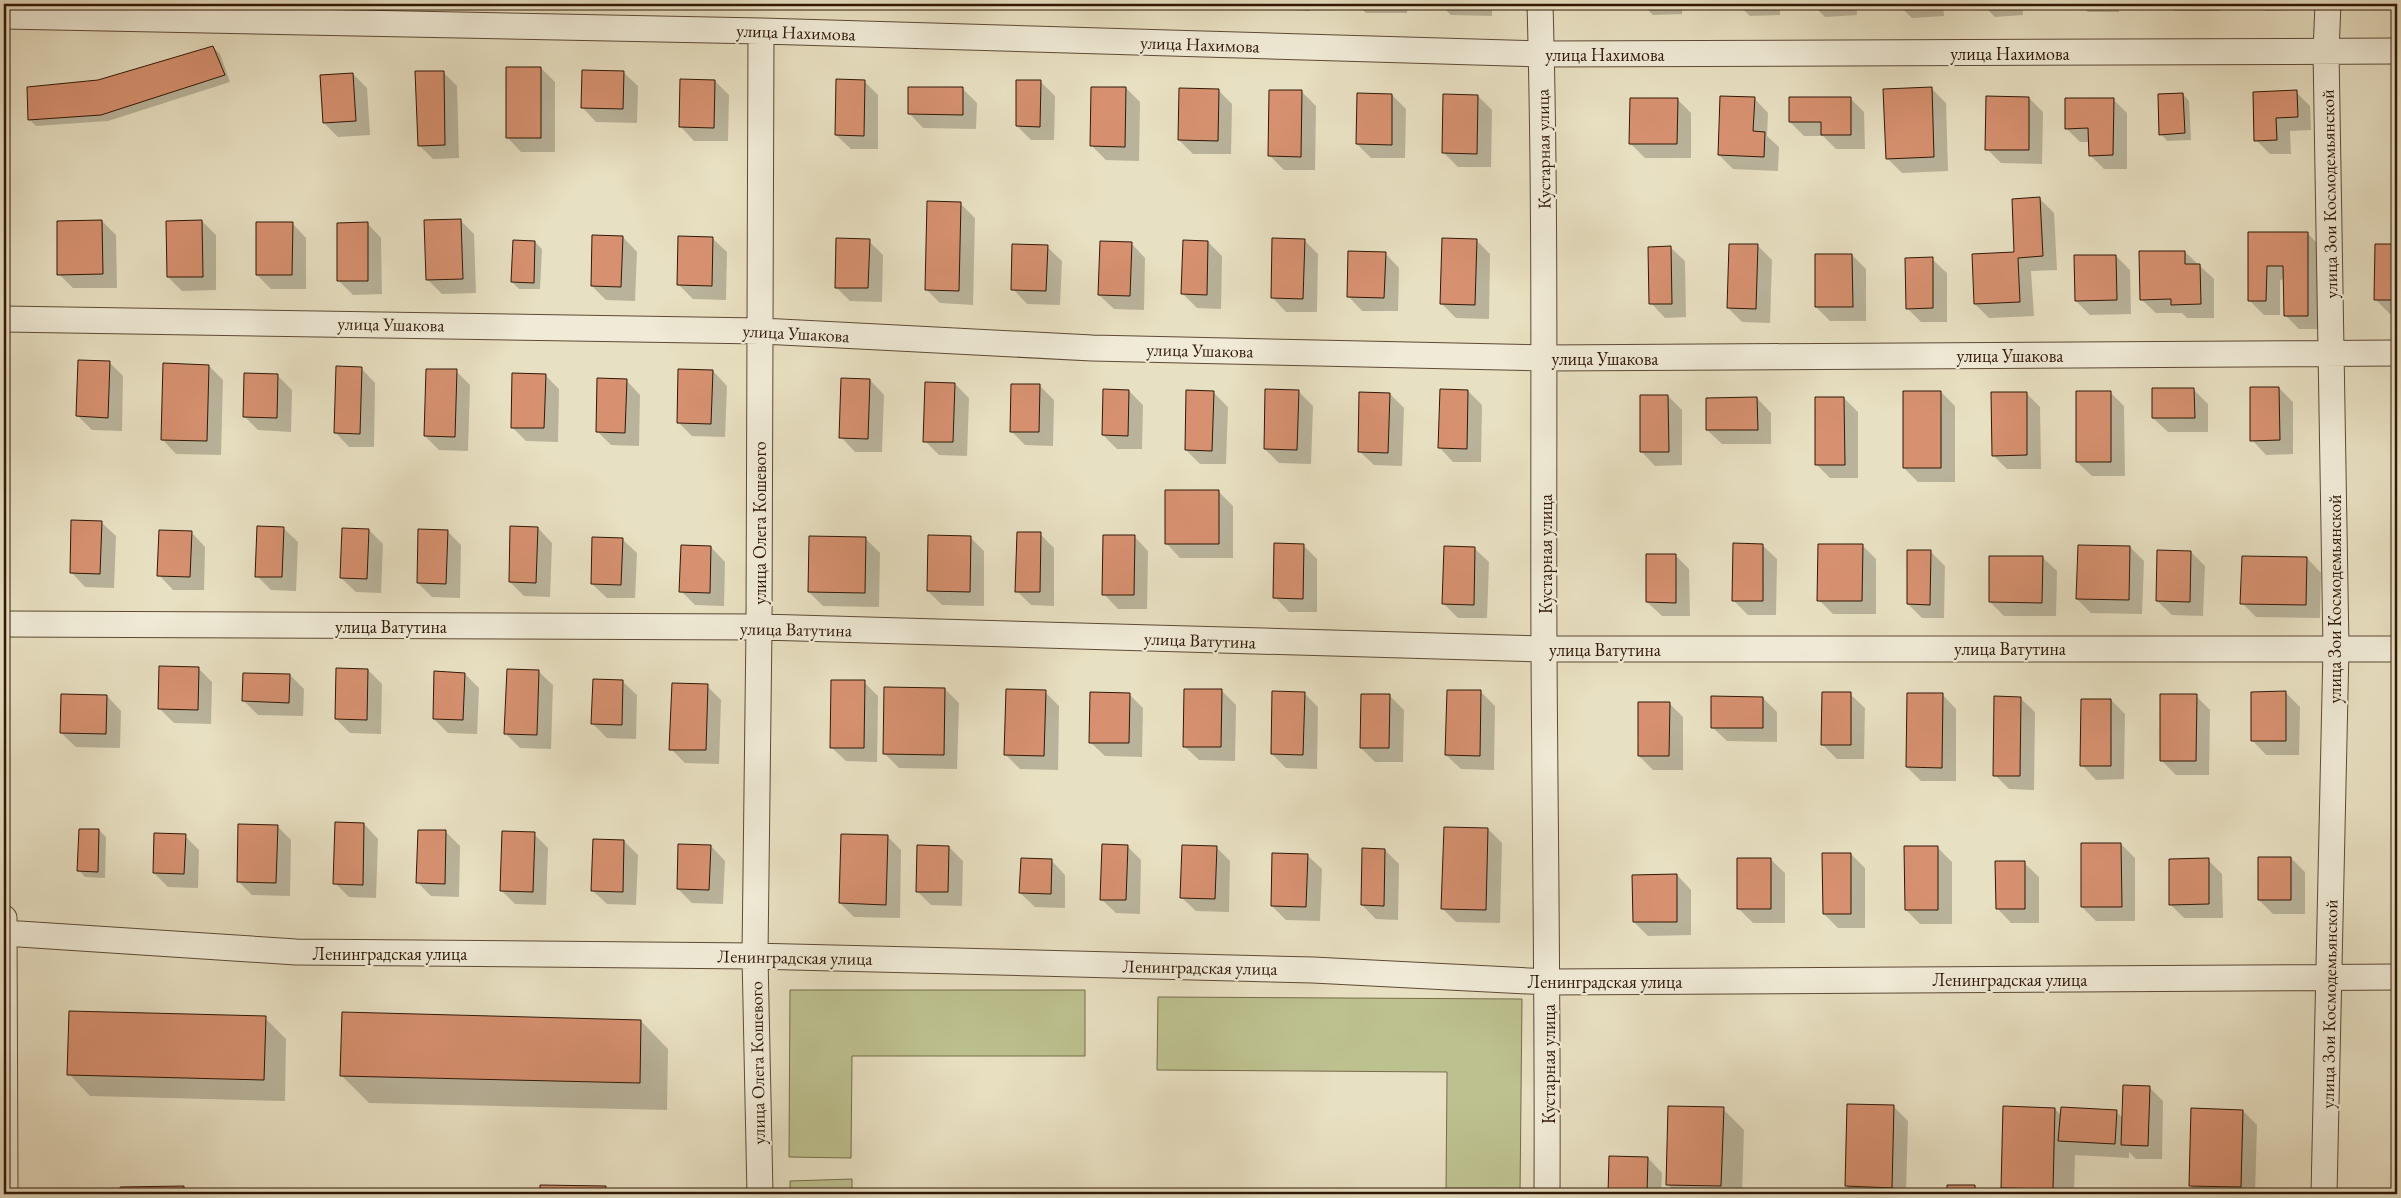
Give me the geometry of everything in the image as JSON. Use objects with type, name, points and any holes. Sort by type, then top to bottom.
[{"type":"street","name":"Кустарная улица","points":[[1540,4],[1546,358],[1544,649],[1548,982],[1547,1194]]},
{"type":"street","name":"улица Зои Космодемьянской","points":[[2324,1194],[2336,648],[2326,52],[2328,4]]},
{"type":"street","name":"улица Нахимова","points":[[4,16],[760,31],[1542,54],[2397,51]]},
{"type":"street","name":"улица Олега Кошевого","points":[[760,31],[759,627],[755,956],[760,1194]]},
{"type":"street","name":"улица Ушакова","points":[[4,318],[760,331],[1092,348],[1546,358],[2397,354]]},
{"type":"street","name":"улица Ватутина","points":[[4,624],[759,627],[1544,649],[2397,648]]},
{"type":"street","points":[[4,918],[5,1194]]},
{"type":"street","name":"Ленинградская улица","points":[[4,933],[296,952],[755,956],[1313,970],[1548,982],[2397,977]]},
{"type":"green space","points":[[790,990],[1085,990],[1085,1056],[852,1056],[851,1158],[789,1157]]},
{"type":"green space","points":[[1158,997],[1522,999],[1520,1194],[1446,1194],[1447,1072],[1157,1070]]},
{"type":"green space","points":[[852,1179],[852,1194],[790,1194],[790,1181]]},
{"type":"building","points":[[213,46],[225,75],[101,115],[28,120],[27,87],[98,80]]},
{"type":"building","points":[[506,67],[541,67],[541,138],[506,138]]},
{"type":"building","points":[[582,70],[624,71],[623,109],[581,108]]},
{"type":"building","points":[[415,71],[444,71],[445,145],[418,146]]},
{"type":"building","points":[[353,73],[356,121],[323,123],[320,75]]},
{"type":"building","points":[[680,79],[715,80],[714,128],[679,127]]},
{"type":"building","points":[[836,79],[865,80],[864,136],[835,135]]},
{"type":"building","points":[[1016,80],[1041,80],[1040,127],[1016,126]]},
{"type":"building","points":[[908,87],[963,87],[963,115],[908,114]]},
{"type":"building","points":[[1091,87],[1126,87],[1125,147],[1090,146]]},
{"type":"building","points":[[1932,87],[1934,157],[1886,159],[1883,89]]},
{"type":"building","points":[[1179,88],[1219,89],[1218,141],[1178,140]]},
{"type":"building","points":[[1269,90],[1302,90],[1301,157],[1268,156]]},
{"type":"building","points":[[2297,90],[2298,117],[2276,118],[2277,140],[2254,141],[2253,92]]},
{"type":"building","points":[[1357,93],[1392,94],[1392,145],[1356,144]]},
{"type":"building","points":[[2183,93],[2185,133],[2159,135],[2158,94]]},
{"type":"building","points":[[1443,94],[1478,95],[1477,154],[1442,153]]},
{"type":"building","points":[[1720,96],[1755,97],[1753,131],[1765,132],[1764,157],[1718,155]]},
{"type":"building","points":[[1986,96],[2029,97],[2029,150],[1985,150]]},
{"type":"building","points":[[1789,97],[1851,97],[1851,135],[1821,135],[1821,122],[1789,122]]},
{"type":"building","points":[[1630,98],[1678,98],[1677,144],[1629,144]]},
{"type":"building","points":[[2065,98],[2114,98],[2113,155],[2089,156],[2088,128],[2065,129]]},
{"type":"building","points":[[2040,197],[2043,256],[2018,258],[2020,302],[1974,304],[1972,254],[2014,252],[2012,199]]},
{"type":"building","points":[[927,201],[961,202],[959,291],[925,290]]},
{"type":"building","points":[[461,219],[463,279],[426,280],[424,220]]},
{"type":"building","points":[[102,220],[103,274],[57,275],[57,221]]},
{"type":"building","points":[[202,220],[203,277],[167,277],[166,221]]},
{"type":"building","points":[[256,222],[293,222],[292,275],[256,275]]},
{"type":"building","points":[[368,222],[368,281],[337,281],[337,223]]},
{"type":"building","points":[[2248,232],[2308,232],[2308,316],[2284,316],[2283,266],[2267,266],[2266,301],[2248,301]]},
{"type":"building","points":[[592,235],[623,236],[621,287],[591,286]]},
{"type":"building","points":[[678,236],[713,237],[712,286],[677,285]]},
{"type":"building","points":[[836,238],[870,239],[868,288],[835,288]]},
{"type":"building","points":[[1272,238],[1305,239],[1303,299],[1271,298]]},
{"type":"building","points":[[1442,238],[1477,239],[1475,305],[1440,304]]},
{"type":"building","points":[[513,240],[535,241],[534,283],[511,282]]},
{"type":"building","points":[[1183,240],[1208,241],[1207,295],[1181,294]]},
{"type":"building","points":[[1100,241],[1132,242],[1130,296],[1098,295]]},
{"type":"building","points":[[1012,244],[1048,245],[1046,291],[1011,290]]},
{"type":"building","points":[[1729,244],[1758,244],[1756,309],[1727,308]]},
{"type":"building","points":[[2375,244],[2397,244],[2397,300],[2374,300]]},
{"type":"building","points":[[1671,246],[1672,304],[1649,304],[1648,247]]},
{"type":"building","points":[[1348,251],[1386,252],[1384,298],[1347,297]]},
{"type":"building","points":[[2139,251],[2185,251],[2185,264],[2200,264],[2201,304],[2171,305],[2171,299],[2140,300]]},
{"type":"building","points":[[1815,254],[1852,254],[1853,307],[1815,307]]},
{"type":"building","points":[[2074,255],[2116,255],[2117,300],[2075,301]]},
{"type":"building","points":[[1933,257],[1933,308],[1906,309],[1905,258]]},
{"type":"building","points":[[78,360],[110,361],[108,418],[76,416]]},
{"type":"building","points":[[163,363],[209,365],[207,441],[161,440]]},
{"type":"building","points":[[336,366],[362,367],[360,434],[334,433]]},
{"type":"building","points":[[426,369],[457,369],[455,437],[424,436]]},
{"type":"building","points":[[678,369],[713,370],[711,424],[677,423]]},
{"type":"building","points":[[244,373],[278,374],[277,418],[243,417]]},
{"type":"building","points":[[512,373],[546,374],[544,428],[511,428]]},
{"type":"building","points":[[597,378],[627,379],[625,433],[596,432]]},
{"type":"building","points":[[841,378],[870,379],[868,439],[839,438]]},
{"type":"building","points":[[925,382],[955,383],[953,442],[923,442]]},
{"type":"building","points":[[1011,384],[1040,384],[1039,432],[1010,432]]},
{"type":"building","points":[[2250,387],[2279,387],[2280,440],[2250,441]]},
{"type":"building","points":[[2152,388],[2194,388],[2195,418],[2152,418]]},
{"type":"building","points":[[1103,389],[1129,390],[1128,436],[1102,435]]},
{"type":"building","points":[[1265,389],[1299,390],[1297,450],[1264,449]]},
{"type":"building","points":[[1440,389],[1468,390],[1467,449],[1438,448]]},
{"type":"building","points":[[1186,390],[1214,391],[1212,451],[1185,450]]},
{"type":"building","points":[[1903,391],[1941,391],[1941,468],[1903,468]]},
{"type":"building","points":[[2076,391],[2111,391],[2111,462],[2076,462]]},
{"type":"building","points":[[1359,392],[1390,393],[1388,453],[1358,452]]},
{"type":"building","points":[[1991,392],[2027,392],[2027,455],[1992,456]]},
{"type":"building","points":[[1640,395],[1668,395],[1669,452],[1640,452]]},
{"type":"building","points":[[1757,397],[1758,430],[1706,430],[1706,398]]},
{"type":"building","points":[[1815,397],[1844,397],[1845,465],[1815,465]]},
{"type":"building","points":[[1165,490],[1219,490],[1219,544],[1165,544]]},
{"type":"building","points":[[71,520],[102,521],[100,574],[70,573]]},
{"type":"building","points":[[257,526],[284,527],[282,577],[255,577]]},
{"type":"building","points":[[510,526],[538,527],[536,583],[509,582]]},
{"type":"building","points":[[342,528],[369,529],[367,579],[340,578]]},
{"type":"building","points":[[418,529],[448,530],[446,584],[417,583]]},
{"type":"building","points":[[159,530],[192,531],[190,577],[157,576]]},
{"type":"building","points":[[1017,532],[1041,532],[1040,592],[1015,592]]},
{"type":"building","points":[[928,535],[971,536],[970,592],[927,591]]},
{"type":"building","points":[[1103,535],[1135,535],[1134,595],[1102,595]]},
{"type":"building","points":[[809,536],[866,537],[865,593],[808,592]]},
{"type":"building","points":[[592,537],[623,538],[621,585],[591,584]]},
{"type":"building","points":[[1274,543],[1304,544],[1303,599],[1273,598]]},
{"type":"building","points":[[1733,543],[1763,544],[1763,601],[1732,601]]},
{"type":"building","points":[[1818,544],[1863,544],[1862,601],[1817,601]]},
{"type":"building","points":[[681,545],[711,546],[710,593],[679,592]]},
{"type":"building","points":[[2078,545],[2130,546],[2129,600],[2076,599]]},
{"type":"building","points":[[1444,546],[1475,547],[1474,605],[1442,604]]},
{"type":"building","points":[[1907,550],[1931,550],[1930,605],[1907,604]]},
{"type":"building","points":[[2157,550],[2191,551],[2190,602],[2156,601]]},
{"type":"building","points":[[1646,554],[1676,554],[1676,603],[1646,602]]},
{"type":"building","points":[[1989,556],[2043,556],[2042,603],[1989,602]]},
{"type":"building","points":[[2242,556],[2307,557],[2306,605],[2240,604]]},
{"type":"building","points":[[159,666],[199,667],[198,710],[158,709]]},
{"type":"building","points":[[336,668],[368,669],[367,720],[335,719]]},
{"type":"building","points":[[507,669],[539,670],[537,735],[504,734]]},
{"type":"building","points":[[434,671],[465,673],[463,720],[433,719]]},
{"type":"building","points":[[243,673],[290,674],[289,703],[242,701]]},
{"type":"building","points":[[593,679],[623,680],[622,725],[591,724]]},
{"type":"building","points":[[831,680],[865,680],[864,748],[830,748]]},
{"type":"building","points":[[672,683],[708,684],[706,750],[669,750]]},
{"type":"building","points":[[884,687],[945,688],[944,755],[883,754]]},
{"type":"building","points":[[1006,689],[1046,690],[1044,756],[1004,755]]},
{"type":"building","points":[[1184,689],[1222,689],[1221,747],[1183,747]]},
{"type":"building","points":[[1447,690],[1481,690],[1480,756],[1445,755]]},
{"type":"building","points":[[1272,691],[1305,692],[1303,755],[1271,754]]},
{"type":"building","points":[[2286,691],[2286,741],[2251,741],[2251,692]]},
{"type":"building","points":[[1090,692],[1130,693],[1129,743],[1089,743]]},
{"type":"building","points":[[1822,692],[1851,692],[1851,745],[1821,745]]},
{"type":"building","points":[[1907,693],[1943,693],[1942,768],[1906,767]]},
{"type":"building","points":[[61,694],[107,695],[106,734],[60,733]]},
{"type":"building","points":[[1361,694],[1390,694],[1389,748],[1360,748]]},
{"type":"building","points":[[2160,694],[2197,694],[2196,761],[2160,761]]},
{"type":"building","points":[[1711,696],[1763,697],[1763,728],[1711,728]]},
{"type":"building","points":[[1994,696],[2021,697],[2020,776],[1993,776]]},
{"type":"building","points":[[2081,699],[2111,699],[2111,766],[2080,766]]},
{"type":"building","points":[[1638,702],[1670,702],[1669,756],[1638,756]]},
{"type":"building","points":[[335,822],[364,823],[363,885],[333,884]]},
{"type":"building","points":[[238,824],[278,825],[276,883],[237,882]]},
{"type":"building","points":[[1444,827],[1488,828],[1486,910],[1441,909]]},
{"type":"building","points":[[79,829],[99,829],[98,872],[77,871]]},
{"type":"building","points":[[418,830],[446,830],[445,884],[416,883]]},
{"type":"building","points":[[502,831],[535,832],[533,892],[500,891]]},
{"type":"building","points":[[154,833],[186,834],[184,874],[153,873]]},
{"type":"building","points":[[841,834],[888,835],[886,905],[839,903]]},
{"type":"building","points":[[2392,838],[2397,838],[2397,899],[2392,899]]},
{"type":"building","points":[[593,839],[624,840],[623,892],[591,891]]},
{"type":"building","points":[[2081,843],[2121,843],[2122,907],[2081,907]]},
{"type":"building","points":[[678,844],[711,845],[709,890],[677,889]]},
{"type":"building","points":[[1102,844],[1128,845],[1126,900],[1100,900]]},
{"type":"building","points":[[917,845],[949,846],[948,892],[916,892]]},
{"type":"building","points":[[1182,845],[1217,846],[1215,899],[1180,898]]},
{"type":"building","points":[[1904,846],[1938,846],[1938,910],[1905,910]]},
{"type":"building","points":[[1362,848],[1385,849],[1384,906],[1361,905]]},
{"type":"building","points":[[1272,853],[1308,854],[1306,907],[1271,906]]},
{"type":"building","points":[[1822,853],[1851,853],[1851,914],[1823,914]]},
{"type":"building","points":[[2258,857],[2291,857],[2291,900],[2258,900]]},
{"type":"building","points":[[1021,858],[1052,859],[1051,894],[1019,893]]},
{"type":"building","points":[[1737,858],[1771,858],[1771,909],[1737,909]]},
{"type":"building","points":[[2209,858],[2209,904],[2169,905],[2169,859]]},
{"type":"building","points":[[1995,861],[2025,861],[2025,909],[1996,909]]},
{"type":"building","points":[[1677,874],[1677,922],[1633,922],[1632,875]]},
{"type":"building","points":[[69,1011],[266,1016],[264,1080],[67,1075]]},
{"type":"building","points":[[342,1012],[641,1020],[640,1083],[340,1076]]},
{"type":"building","points":[[2123,1085],[2150,1086],[2148,1146],[2121,1145]]},
{"type":"building","points":[[1847,1104],[1894,1105],[1892,1188],[1845,1186]]},
{"type":"building","points":[[1668,1106],[1724,1107],[1721,1186],[1666,1185]]},
{"type":"building","points":[[2003,1106],[2055,1108],[2053,1189],[2001,1188]]},
{"type":"building","points":[[2061,1107],[2117,1110],[2115,1144],[2058,1141]]},
{"type":"building","points":[[2191,1108],[2243,1110],[2241,1187],[2189,1186]]},
{"type":"building","points":[[1609,1156],[1648,1157],[1647,1194],[1608,1194]]},
{"type":"building","points":[[540,1185],[606,1186],[605,1194],[540,1194]]},
{"type":"building","points":[[1947,1185],[1975,1185],[1975,1194],[1947,1194]]},
{"type":"building","points":[[184,1186],[184,1194],[121,1194],[120,1187]]}]
